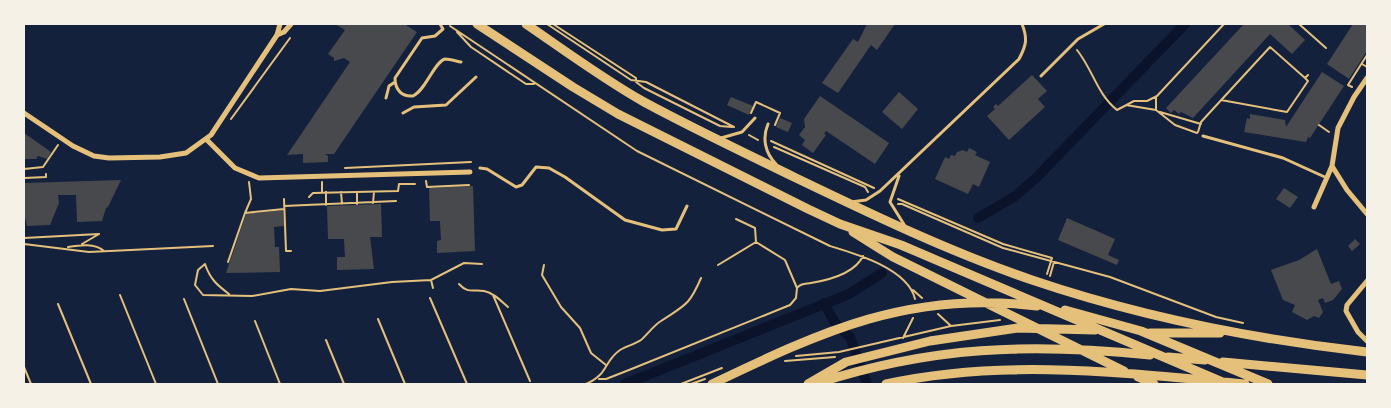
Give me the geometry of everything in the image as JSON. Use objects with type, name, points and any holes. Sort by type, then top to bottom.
[{"type":"main road","points":[[477,24],[618,114],[840,224],[893,257],[1154,384]]},
{"type":"main road","points":[[526,24],[643,101],[716,139],[908,231],[1031,280],[1091,298],[1227,332],[1285,342],[1367,352]]},
{"type":"main road","points":[[840,224],[901,245],[1227,384]]},
{"type":"main road","points":[[712,384],[819,334],[860,320],[923,306],[984,302],[1064,310],[1116,323],[1166,340],[1268,384]]},
{"type":"main road","points":[[808,384],[846,362],[873,354],[930,341],[1018,328],[1199,334],[1227,332]]},
{"type":"main road","points":[[815,384],[876,366],[932,355],[979,350],[1046,348],[1119,352],[1367,375]]},
{"type":"main road","points":[[886,384],[968,372],[1037,369],[1102,371],[1246,384]]},
{"type":"street","points":[[24,113],[73,146],[101,158],[160,157],[186,153],[207,140],[277,35],[280,24]]},
{"type":"street","points":[[277,35],[284,32],[291,24]]},
{"type":"street","points":[[1314,207],[1332,166],[1336,136],[1358,91],[1367,78]]},
{"type":"street","points":[[207,140],[231,164],[250,175],[264,178],[470,172]]},
{"type":"street","points":[[1332,166],[1346,190],[1367,214]]},
{"type":"street","points":[[1367,281],[1347,305],[1347,315],[1367,341]]},
{"type":"lane","points":[[386,98],[388,86],[395,82],[397,75],[422,38],[435,36],[443,28],[440,24]]},
{"type":"lane","points":[[848,203],[866,200],[880,192],[1019,60],[1026,46],[1027,37],[1022,24]]},
{"type":"lane","points":[[1041,76],[1072,44],[1104,24]]},
{"type":"lane","points":[[395,82],[402,94],[413,96],[420,91],[440,62],[448,59],[461,62]]},
{"type":"lane","points":[[403,113],[414,107],[446,105],[476,78]]},
{"type":"lane","points":[[716,139],[730,137],[742,132],[755,118]]},
{"type":"lane","points":[[768,124],[765,138],[768,152],[779,167],[788,174]]},
{"type":"lane","points":[[1204,136],[1283,158],[1327,178]]},
{"type":"lane","points":[[480,168],[487,169],[516,187],[522,185],[536,167],[549,168],[591,194],[618,217],[662,230],[676,229],[687,206]]},
{"type":"lane","points":[[900,173],[890,202],[908,231]]},
{"type":"path","points":[[446,24],[637,151],[830,246],[863,256],[902,277]]},
{"type":"path","points":[[546,24],[631,80],[646,82],[737,130]]},
{"type":"path","points":[[553,24],[636,78],[644,88],[720,126],[738,126]]},
{"type":"path","points":[[1072,44],[1081,55],[1100,92],[1107,102],[1117,110],[1134,101],[1147,101],[1157,96],[1224,24]]},
{"type":"path","points":[[1299,24],[1326,48]]},
{"type":"path","points":[[454,29],[471,47],[526,84],[534,84]]},
{"type":"path","points":[[227,126],[291,36]]},
{"type":"path","points":[[1198,134],[1201,124],[1221,100],[1270,47],[1308,81],[1287,112],[1221,100]]},
{"type":"path","points":[[1358,91],[1348,85],[1367,55]]},
{"type":"path","points":[[1362,64],[1367,67]]},
{"type":"path","points":[[1305,78],[1308,75]]},
{"type":"path","points":[[1157,96],[1157,111]]},
{"type":"path","points":[[748,118],[756,102],[780,113],[774,126]]},
{"type":"path","points":[[1126,104],[1201,124]]},
{"type":"path","points":[[1157,111],[1175,125],[1204,136]]},
{"type":"path","points":[[1319,125],[1336,136]]},
{"type":"path","points":[[752,132],[760,136]]},
{"type":"path","points":[[748,135],[760,140]]},
{"type":"path","points":[[770,141],[880,192]]},
{"type":"path","points":[[24,169],[43,167],[58,145]]},
{"type":"path","points":[[771,146],[865,188],[875,196]]},
{"type":"path","points":[[338,169],[353,166],[471,162]]},
{"type":"path","points":[[24,178],[46,177],[46,174]]},
{"type":"path","points":[[426,174],[426,187],[469,185]]},
{"type":"path","points":[[228,262],[251,199],[248,185],[250,175]]},
{"type":"path","points":[[322,182],[322,192]]},
{"type":"path","points":[[309,198],[312,193],[322,192],[398,191],[399,184],[415,184]]},
{"type":"path","points":[[326,192],[326,205]]},
{"type":"path","points":[[342,192],[342,204]]},
{"type":"path","points":[[357,192],[357,204]]},
{"type":"path","points":[[373,203],[374,192]]},
{"type":"path","points":[[891,197],[908,202],[1003,244],[1052,258],[1053,261]]},
{"type":"path","points":[[284,199],[286,251],[291,251]]},
{"type":"path","points":[[245,213],[284,208],[396,201]]},
{"type":"path","points":[[890,202],[902,204],[1003,248],[1110,277],[1216,316],[1243,322]]},
{"type":"path","points":[[736,218],[755,228],[756,242]]},
{"type":"path","points":[[24,238],[99,234],[80,245],[67,248]]},
{"type":"path","points":[[718,265],[756,242]]},
{"type":"path","points":[[586,384],[599,378],[606,379],[629,370],[790,304],[796,298],[796,288],[785,260],[756,242]]},
{"type":"path","points":[[24,244],[89,252],[213,246]]},
{"type":"path","points":[[80,245],[98,247],[104,251]]},
{"type":"path","points":[[796,288],[800,284],[846,272],[858,265],[863,256]]},
{"type":"path","points":[[1049,275],[1053,261]]},
{"type":"path","points":[[229,294],[215,285],[208,274],[205,264],[198,270],[195,285],[203,295],[229,294],[252,296],[291,289],[320,291],[382,283],[431,280],[464,263],[482,264]]},
{"type":"path","points":[[544,265],[542,275],[561,307],[580,328],[591,353],[606,365]]},
{"type":"path","points":[[599,378],[606,365],[620,350],[640,341],[659,322],[683,308],[692,298],[701,278]]},
{"type":"path","points":[[431,280],[433,288]]},
{"type":"path","points":[[459,284],[471,292],[484,291],[493,294],[508,307]]},
{"type":"path","points":[[493,294],[530,381]]},
{"type":"path","points":[[120,295],[156,384]]},
{"type":"path","points":[[184,298],[218,384]]},
{"type":"path","points":[[430,298],[467,384]]},
{"type":"path","points":[[58,304],[91,384]]},
{"type":"path","points":[[378,319],[405,384]]},
{"type":"path","points":[[839,352],[951,326],[1000,320]]},
{"type":"path","points":[[254,321],[280,384]]},
{"type":"path","points":[[326,340],[344,384]]},
{"type":"path","points":[[24,367],[31,384]]},
{"type":"building","points":[[335,24],[404,24],[417,32],[334,154],[325,154],[328,156],[328,162],[303,163],[303,154],[287,155],[350,62],[344,58],[334,61],[334,58],[328,54],[345,30]]},
{"type":"building","points":[[867,24],[895,24],[877,50],[871,45],[838,93],[822,83],[853,39],[858,42]]},
{"type":"building","points":[[1244,24],[1288,24],[1305,40],[1292,54],[1270,34],[1193,118],[1181,112],[1179,114],[1174,110],[1171,113],[1166,108]]},
{"type":"building","points":[[1353,24],[1367,25],[1367,51],[1349,79],[1327,64]]},
{"type":"building","points":[[1322,72],[1344,86],[1306,142],[1244,132],[1247,118],[1250,119],[1250,114],[1285,120],[1286,127]]},
{"type":"building","points":[[1032,75],[1047,91],[1038,99],[1045,107],[1009,140],[987,116],[995,109],[993,107],[996,104],[998,106]]},
{"type":"building","points":[[899,92],[918,109],[902,129],[882,112]]},
{"type":"building","points":[[820,96],[889,143],[875,164],[826,131],[824,134],[826,135],[813,153],[802,145],[805,140],[799,135],[805,127],[804,119]]},
{"type":"building","points":[[731,97],[753,106],[749,115],[727,105]]},
{"type":"building","points":[[780,118],[792,123],[788,132],[776,127]]},
{"type":"building","points":[[24,133],[51,152],[47,159],[38,156],[36,159],[24,159]]},
{"type":"building","points":[[969,148],[977,152],[975,155],[990,162],[979,187],[973,184],[968,194],[935,179],[945,157],[949,159],[951,155],[955,156],[957,152],[963,150],[967,152]]},
{"type":"building","points":[[121,180],[106,208],[102,221],[77,222],[76,195],[58,195],[59,203],[50,225],[27,226],[24,212],[24,183]]},
{"type":"building","points":[[473,186],[475,251],[437,253],[437,241],[441,240],[440,221],[430,221],[429,188]]},
{"type":"building","points":[[1284,188],[1298,197],[1290,208],[1276,199]]},
{"type":"building","points":[[381,204],[382,237],[370,237],[374,269],[337,270],[337,257],[345,257],[344,239],[328,239],[327,206]]},
{"type":"building","points":[[283,210],[284,226],[274,227],[275,247],[279,247],[280,272],[226,273],[246,214]]},
{"type":"building","points":[[1067,218],[1115,239],[1108,255],[1119,260],[1117,265],[1058,240]]},
{"type":"building","points":[[1355,239],[1360,244],[1352,251],[1348,246]]},
{"type":"building","points":[[1317,249],[1331,284],[1339,281],[1342,289],[1333,300],[1325,303],[1323,298],[1318,300],[1323,312],[1319,318],[1314,316],[1307,320],[1292,312],[1295,305],[1283,300],[1271,270],[1299,260]]},
{"type":"waterway","points":[[978,218],[1014,197],[1036,178],[1185,24]]},
{"type":"waterway","points":[[625,384],[849,294],[882,273]]},
{"type":"waterway","points":[[824,303],[835,323],[850,337],[867,384]]}]
